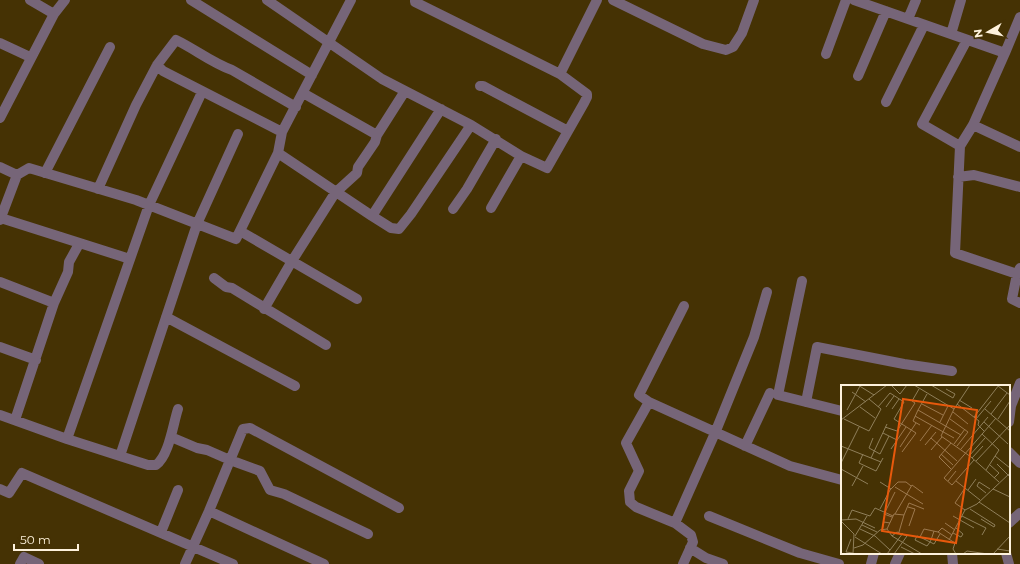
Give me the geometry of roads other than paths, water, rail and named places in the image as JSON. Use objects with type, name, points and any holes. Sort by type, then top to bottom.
[{"type":"street","points":[[30,0],[54,14]]},
{"type":"street","points":[[0,118],[30,57],[54,14],[65,0]]},
{"type":"street","points":[[191,0],[312,75]]},
{"type":"street","points":[[267,0],[382,79],[471,125],[496,139],[521,156],[547,168],[584,104],[587,94],[560,74],[414,2],[415,0]]},
{"type":"street","points":[[560,74],[597,0]]},
{"type":"street","points":[[613,0],[703,44],[726,50],[733,47],[742,33],[754,0]]},
{"type":"street","points":[[826,54],[846,0]]},
{"type":"street","points":[[854,0],[1006,54]]},
{"type":"street","points":[[908,19],[916,0]]},
{"type":"street","points":[[951,34],[961,0]]},
{"type":"street","points":[[130,259],[0,219],[17,175],[29,168],[149,205],[236,239],[278,153],[282,132],[329,43],[349,1]]},
{"type":"street","points":[[858,76],[886,11]]},
{"type":"street","points":[[1020,17],[1006,54],[973,125],[960,146],[955,253],[1019,271],[1012,299],[1020,303]]},
{"type":"street","points":[[886,102],[924,25]]},
{"type":"street","points":[[98,189],[136,105],[157,65],[176,40],[191,47],[296,107]]},
{"type":"street","points":[[960,146],[922,124],[966,40]]},
{"type":"street","points":[[0,43],[30,57]]},
{"type":"street","points":[[45,173],[110,47]]},
{"type":"street","points":[[157,65],[164,71],[202,92],[282,132]]},
{"type":"street","points":[[480,86],[483,86],[568,131]]},
{"type":"street","points":[[264,309],[335,193],[356,173],[358,167],[375,142],[377,135],[405,91]]},
{"type":"street","points":[[68,439],[149,205],[202,92]]},
{"type":"street","points":[[303,93],[377,135]]},
{"type":"street","points":[[372,216],[441,109]]},
{"type":"street","points":[[278,153],[335,193],[391,228],[399,229],[411,214],[471,125]]},
{"type":"street","points":[[973,125],[1020,147]]},
{"type":"street","points":[[120,456],[197,224],[238,134]]},
{"type":"street","points":[[453,209],[496,139]]},
{"type":"street","points":[[491,208],[521,156]]},
{"type":"street","points":[[0,168],[17,175]]},
{"type":"street","points":[[958,177],[974,175],[1020,187]]},
{"type":"street","points":[[240,231],[357,299]]},
{"type":"street","points":[[16,420],[54,303],[68,272],[69,262],[79,244]]},
{"type":"street","points":[[214,278],[226,287],[232,288],[264,309],[326,345]]},
{"type":"street","points":[[802,281],[778,395],[841,411]]},
{"type":"street","points":[[0,282],[54,303]]},
{"type":"street","points":[[674,523],[715,433],[754,337],[767,292]]},
{"type":"street","points":[[684,306],[639,395],[649,402],[790,466],[841,480]]},
{"type":"street","points":[[166,317],[295,386]]},
{"type":"street","points":[[0,347],[36,360]]},
{"type":"street","points":[[806,402],[817,347],[904,364],[952,371]]},
{"type":"street","points":[[1010,420],[1016,408],[1020,383]]},
{"type":"street","points":[[745,446],[770,393]]},
{"type":"street","points":[[649,402],[626,443],[639,471],[629,491],[630,502],[636,507],[674,523],[692,536],[692,542],[683,564]]},
{"type":"street","points":[[0,415],[120,456],[156,465],[161,460],[171,438],[178,409]]},
{"type":"street","points":[[185,564],[243,429],[250,428],[399,508]]},
{"type":"street","points":[[171,438],[197,448],[207,450],[260,471],[270,490],[284,494],[368,534]]},
{"type":"street","points":[[1010,453],[1020,463]]},
{"type":"street","points":[[0,490],[9,493],[22,474],[233,564]]},
{"type":"street","points":[[161,532],[178,490]]},
{"type":"street","points":[[209,511],[323,564]]},
{"type":"street","points":[[1010,522],[1020,513]]},
{"type":"street","points":[[709,516],[800,553],[840,564]]},
{"type":"street","points":[[690,548],[706,558],[723,564]]},
{"type":"street","points":[[871,564],[874,554]]},
{"type":"street","points":[[895,564],[900,554]]},
{"type":"street","points":[[952,554],[953,564]]},
{"type":"street","points":[[1006,554],[1009,564]]},
{"type":"street","points":[[20,564],[24,557],[39,564]]}]
